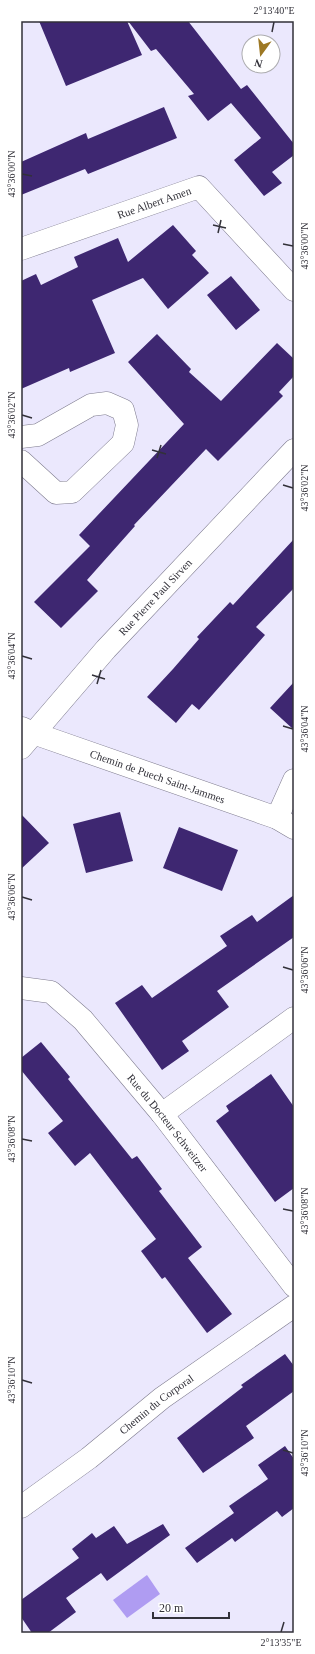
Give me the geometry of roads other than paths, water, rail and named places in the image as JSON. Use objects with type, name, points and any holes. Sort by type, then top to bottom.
[{"type":"street","name":"Rue Albert Amen","points":[[21,249],[199,187],[294,290]]},
{"type":"street","points":[[21,437],[38,435],[91,405],[107,403],[123,410],[127,425],[123,443],[72,492],[56,493],[21,461]]},
{"type":"street","name":"Rue Pierre Paul Sirven","points":[[25,736],[294,450]]},
{"type":"street","name":"Chemin de Puech Saint-Jammes","points":[[25,736],[286,823]]},
{"type":"street","points":[[286,823],[294,780]]},
{"type":"street","name":"Rue du Docteur Schweitzer","points":[[21,988],[51,992],[83,1020],[162,1114],[294,1286]]},
{"type":"street","points":[[162,1114],[294,1018]]},
{"type":"street","name":"Chemin du Corporal","points":[[21,1507],[89,1458],[162,1398],[294,1306]]}]
